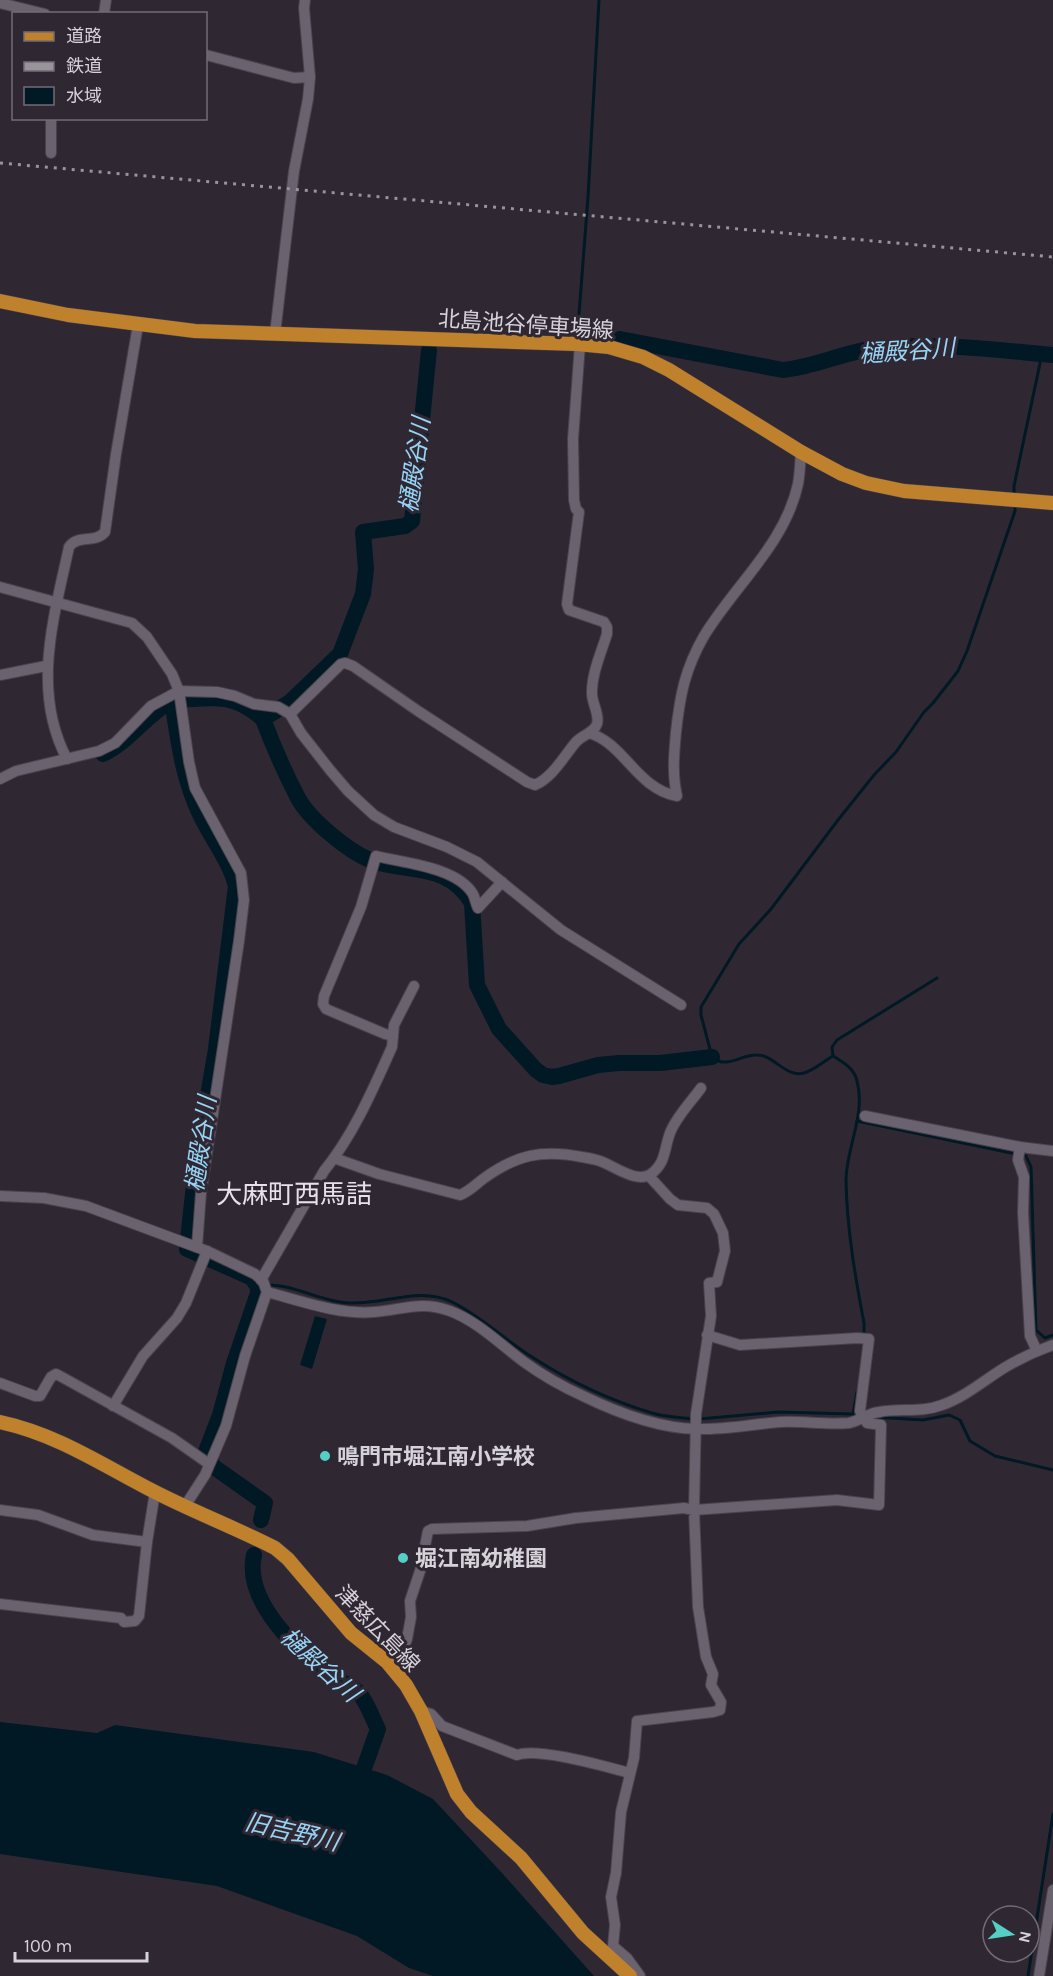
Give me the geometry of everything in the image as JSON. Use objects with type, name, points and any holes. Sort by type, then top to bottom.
[{"type":"main road","name":"北島池谷停車場線","points":[[0,301],[68,315],[195,331],[580,344],[609,347],[644,357],[669,370],[801,452],[842,474],[866,483],[894,489],[1053,503]]},
{"type":"main road","name":"津慈広島線","points":[[0,1422],[35,1431],[66,1444],[155,1492],[275,1548],[288,1559],[351,1633],[394,1670],[406,1684],[421,1711],[457,1794],[471,1812],[521,1858],[583,1933],[630,1976]]},
{"type":"street","points":[[275,334],[294,171],[310,77],[305,0]]},
{"type":"street","points":[[0,3],[38,12]]},
{"type":"street","points":[[207,55],[294,78],[310,77]]},
{"type":"street","points":[[51,120],[51,153]]},
{"type":"street","points":[[66,759],[49,714],[46,666],[69,547],[79,539],[95,539],[105,532],[138,325]]},
{"type":"street","points":[[284,710],[340,664],[345,663],[354,666],[418,711],[535,785],[544,781],[579,739],[597,724],[591,696],[592,685],[607,627],[604,622],[568,610],[567,604],[579,512],[574,500],[573,439],[580,344]]},
{"type":"street","points":[[589,733],[601,737],[639,776],[657,789],[677,796],[673,760],[679,699],[687,671],[704,636],[772,544],[794,501],[799,482],[801,452]]},
{"type":"street","points":[[0,587],[132,623],[147,637],[172,674],[180,697],[195,788],[241,873],[243,884],[239,941],[186,1303],[177,1318],[144,1356],[113,1406]]},
{"type":"street","points":[[0,675],[46,666]]},
{"type":"street","points":[[0,779],[37,765],[99,751],[115,743],[151,706],[180,697],[217,692],[254,704],[284,710],[330,770],[348,791],[374,815],[394,827],[447,847],[477,862],[561,930],[681,1005]]},
{"type":"street","points":[[393,1036],[326,1009],[324,1004],[324,996],[361,907],[376,856],[432,867],[443,872],[472,893],[478,908],[502,882]]},
{"type":"street","points":[[185,1506],[205,1475],[226,1426],[264,1285],[324,1171],[362,1112],[392,1047],[394,1026],[414,986]]},
{"type":"street","points":[[334,1158],[379,1174],[460,1195],[471,1190],[481,1180],[515,1159],[528,1155],[579,1156],[599,1161],[630,1174],[641,1177],[649,1176],[661,1165],[670,1133],[701,1088]]},
{"type":"street","points":[[865,1116],[1019,1153],[1053,1151]]},
{"type":"street","points":[[1019,1153],[1024,1177],[1023,1213],[1030,1336],[1037,1351]]},
{"type":"street","points":[[640,1976],[627,1958],[614,1946],[615,1925],[611,1904],[621,1812],[634,1758],[637,1721],[720,1710],[720,1702],[711,1685],[712,1674],[706,1657],[698,1606],[694,1510],[696,1422],[711,1316],[709,1283],[717,1282],[725,1251],[723,1233],[714,1214],[707,1208],[678,1205],[649,1176]]},
{"type":"street","points":[[0,1196],[44,1198],[87,1206],[195,1246],[255,1274],[264,1285],[314,1305],[374,1312],[407,1305],[430,1305],[451,1311],[468,1320],[527,1364],[582,1396],[665,1426],[696,1422],[832,1424],[852,1422],[880,1411],[918,1410],[940,1406],[961,1397],[1005,1367],[1053,1345]]},
{"type":"street","points":[[707,1335],[740,1345],[869,1339],[863,1417]]},
{"type":"street","points":[[0,1383],[40,1396],[51,1377],[56,1374],[210,1461]]},
{"type":"street","points":[[394,1670],[407,1639],[411,1617],[410,1600],[420,1571],[428,1531],[527,1526],[576,1518],[684,1508],[694,1510],[837,1500],[879,1505],[881,1425],[863,1417]]},
{"type":"street","points":[[0,1604],[121,1618],[124,1622],[135,1622],[139,1616],[155,1492]]},
{"type":"street","points":[[0,1510],[38,1515],[93,1535],[147,1542]]},
{"type":"street","points":[[421,1711],[431,1714],[442,1725],[517,1755],[524,1752],[548,1755],[630,1773]]},
{"type":"street","points":[[1039,1976],[1053,1890]]},
{"type":"water","points":[[315,1316],[327,1319],[312,1369],[300,1365]]},
{"type":"water","name":"旧吉野川","points":[[0,1722],[97,1733],[115,1725],[314,1752],[387,1775],[433,1799],[594,1976],[433,1976],[409,1968],[357,1936],[217,1886],[0,1854]]},
{"type":"waterway","points":[[578,327],[599,0]]},
{"type":"waterway","name":"樋殿谷川","points":[[620,339],[783,370],[807,366],[854,352],[899,346],[965,347],[1053,355]]},
{"type":"waterway","name":"樋殿谷川","points":[[429,350],[412,521],[405,526],[363,532],[366,569],[363,594],[340,654],[290,702],[263,719],[271,739],[288,779],[304,807],[320,825],[341,842],[370,860],[426,871],[451,881],[462,890],[472,903],[477,985],[499,1029],[536,1070],[552,1077],[598,1065],[660,1063],[712,1057]]},
{"type":"waterway","points":[[1014,497],[1014,486],[1042,354]]},
{"type":"waterway","points":[[864,1335],[850,1235],[846,1181],[859,1106],[856,1076],[848,1066],[833,1056],[811,1070],[798,1074],[757,1055],[729,1062],[718,1061],[712,1057],[701,1007],[739,944],[771,909],[838,820],[874,775],[896,752],[924,712],[958,671],[1015,511],[1015,503]]},
{"type":"waterway","name":"樋殿谷川","points":[[261,1520],[265,1503],[214,1467],[205,1454],[220,1415],[258,1287],[252,1278],[187,1249],[196,1166],[216,1049],[236,886],[229,867],[203,821],[188,785],[172,700],[210,698],[231,700],[252,710],[263,719]]},
{"type":"waterway","name":"樋殿谷川","points":[[103,754],[122,742],[172,700]]},
{"type":"waterway","points":[[833,1056],[832,1047],[837,1040],[937,978]]},
{"type":"waterway","points":[[857,1121],[1026,1156],[1031,1167],[1036,1330],[1045,1338],[1053,1335]]},
{"type":"waterway","points":[[269,1285],[349,1303],[414,1296],[440,1298],[463,1308],[532,1357],[590,1389],[652,1413],[692,1419]]},
{"type":"waterway","points":[[699,1419],[778,1412],[853,1414],[857,1392]]},
{"type":"waterway","points":[[873,1417],[923,1420],[949,1415],[960,1420],[970,1441],[995,1456],[1053,1470]]},
{"type":"waterway","name":"樋殿谷川","points":[[254,1555],[253,1572],[256,1588],[273,1619],[284,1634],[322,1670],[358,1692],[378,1729],[357,1788]]},
{"type":"waterway","points":[[1028,1976],[1053,1814]]},
{"type":"railway","points":[[0,163],[1053,257]]},
{"type":"place","name":"鳴門市堀江南小学校","points":[[325,1456]]},
{"type":"place","name":"堀江南幼稚園","points":[[403,1558]]},
{"type":"district","name":"大麻町西馬詰","points":[[294,1194]]}]
